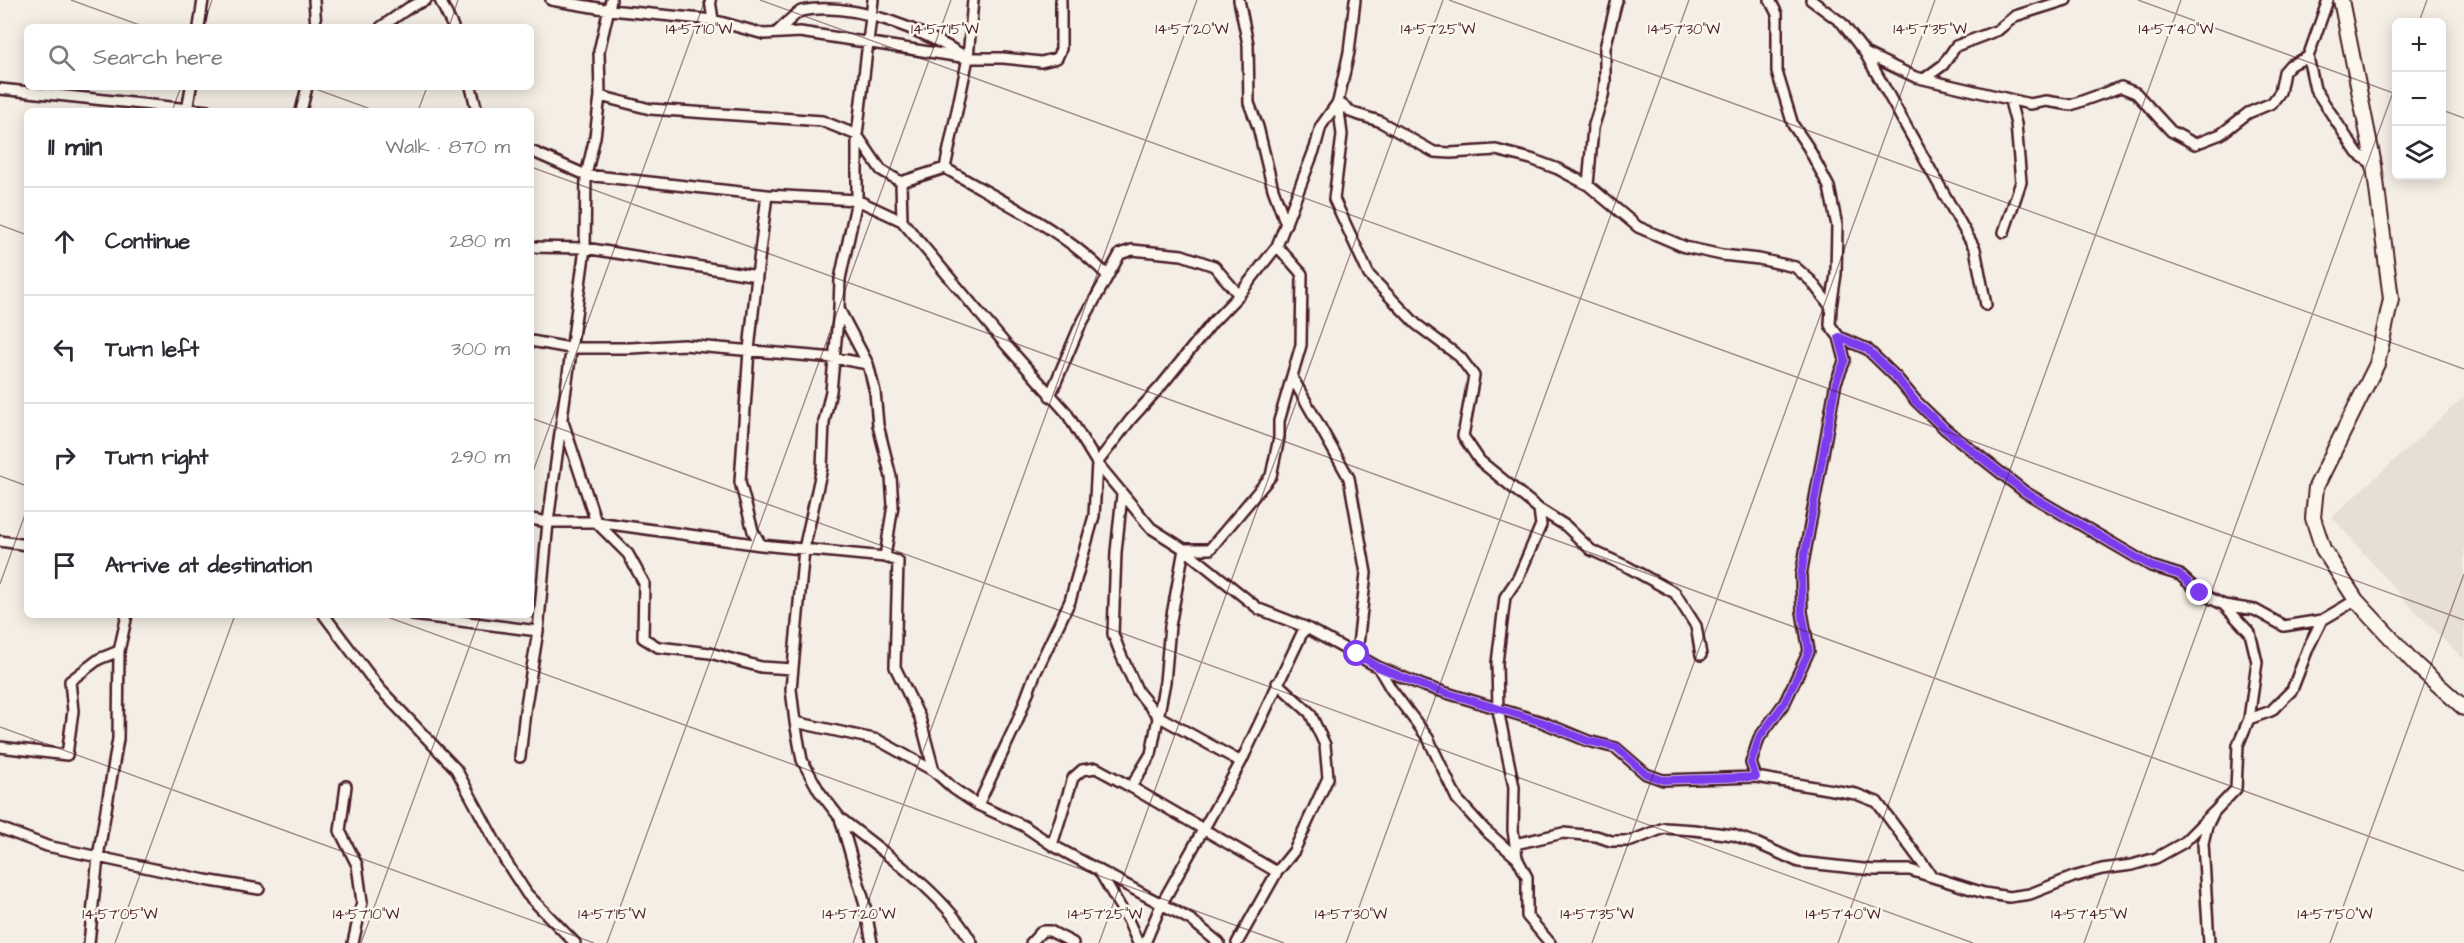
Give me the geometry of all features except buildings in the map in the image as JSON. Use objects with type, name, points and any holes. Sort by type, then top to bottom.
[{"type":"main road","points":[[2341,0],[2374,165],[2391,299],[2377,364],[2316,487],[2313,518],[2323,549],[2356,600],[2416,665],[2451,699],[2464,708]]},
{"type":"street","points":[[199,24],[203,0]]},
{"type":"street","points":[[314,0],[316,24]]},
{"type":"street","points":[[385,24],[410,7],[426,0]]},
{"type":"street","points":[[440,0],[452,24]]},
{"type":"street","points":[[551,0],[611,5],[713,20],[764,34],[800,32],[968,58],[1003,58],[1041,62],[1057,58],[1061,49],[1061,0]]},
{"type":"street","points":[[710,0],[713,20]]},
{"type":"street","points":[[800,0],[801,11]]},
{"type":"street","points":[[945,168],[968,58],[973,0]]},
{"type":"street","points":[[1239,0],[1248,44],[1249,103],[1258,127],[1273,189],[1286,224]]},
{"type":"street","points":[[1355,0],[1338,102],[1342,135],[1334,199],[1369,275],[1416,324],[1460,357],[1474,376],[1463,436],[1480,461],[1539,509],[1566,526],[1591,550],[1675,593],[1696,626],[1701,656]]},
{"type":"street","points":[[1588,185],[1593,128],[1605,82],[1605,48],[1617,0]]},
{"type":"street","points":[[1756,777],[1751,763],[1759,738],[1785,702],[1809,651],[1802,612],[1801,575],[1836,382],[1845,360],[1839,337],[1830,325],[1836,274],[1837,226],[1829,187],[1808,147],[1793,125],[1777,72],[1777,14],[1770,0]]},
{"type":"street","points":[[1811,0],[1842,23],[1865,53],[1975,249],[1986,305]]},
{"type":"street","points":[[1924,79],[1943,65],[1956,46],[1998,30],[2015,16],[2066,0]]},
{"type":"street","points":[[2328,0],[2308,57],[2315,89],[2357,153],[2374,165]]},
{"type":"street","points":[[777,32],[801,11],[828,2],[872,3],[916,26],[968,58]]},
{"type":"street","points":[[872,3],[870,44],[858,135],[857,200],[840,279],[831,391],[824,422],[822,468],[804,549],[793,669],[795,722],[802,760],[819,791],[840,818],[912,875],[963,925],[972,943]]},
{"type":"street","points":[[520,757],[538,631],[561,417],[585,248],[586,175],[595,137],[600,96],[599,51],[611,5]]},
{"type":"street","points":[[1865,53],[1924,79],[2030,104],[2046,101],[2071,105],[2121,87],[2136,93],[2171,131],[2195,144],[2221,134],[2247,113],[2272,103],[2280,92],[2284,72],[2290,65],[2308,57]]},
{"type":"street","points":[[0,89],[169,108]]},
{"type":"street","points":[[187,108],[190,90]]},
{"type":"street","points":[[302,108],[306,90]]},
{"type":"street","points":[[472,90],[476,108]]},
{"type":"street","points":[[600,96],[650,109],[822,121],[858,135],[881,170],[901,182],[945,168],[1049,230],[1091,258],[1107,274]]},
{"type":"street","points":[[2004,232],[2021,182],[2016,124],[2010,101]]},
{"type":"street","points":[[978,805],[1017,722],[1035,674],[1070,601],[1094,516],[1097,463],[1131,418],[1239,295],[1277,246],[1315,148],[1321,126],[1338,102]]},
{"type":"street","points":[[1338,102],[1353,113],[1379,121],[1434,152],[1496,150],[1558,169],[1588,185],[1611,207],[1653,235],[1685,247],[1795,267],[1810,280],[1831,307]]},
{"type":"street","points":[[534,152],[586,175],[767,195],[857,200],[902,221],[1066,412],[1097,463],[1151,528],[1184,549],[1259,609],[1305,627],[1378,667],[1424,686],[1542,722],[1588,741],[1616,747],[1646,774],[1663,780],[1756,777],[1856,794],[1877,802],[1931,875]]},
{"type":"street","points":[[901,182],[902,221]]},
{"type":"street","points":[[761,545],[753,531],[740,482],[749,350],[767,195]]},
{"type":"street","points":[[1184,549],[1210,549],[1271,476],[1279,438],[1278,421],[1301,345],[1302,274],[1277,246]]},
{"type":"street","points":[[534,247],[585,248],[757,276]]},
{"type":"street","points":[[1050,396],[1079,328],[1120,254],[1132,250],[1182,255],[1214,266],[1239,295]]},
{"type":"street","points":[[839,309],[868,364],[875,392],[878,425],[891,477],[893,505],[885,557]]},
{"type":"street","points":[[1839,337],[1867,349],[1897,378],[1916,402],[1945,429],[2025,492],[2151,566],[2180,575],[2200,593],[2224,605],[2255,610],[2284,626],[2322,620],[2356,600]]},
{"type":"street","points":[[534,342],[570,348],[684,345],[834,358],[868,364]]},
{"type":"street","points":[[1292,377],[1349,478],[1366,573],[1357,654]]},
{"type":"street","points":[[561,417],[596,522],[628,554],[644,583],[643,638],[658,647],[710,654],[761,667],[793,669]]},
{"type":"street","points":[[1122,495],[1116,552],[1113,634],[1138,692],[1158,716],[1240,762]]},
{"type":"street","points":[[1516,858],[1514,787],[1498,710],[1497,663],[1505,597],[1518,578],[1541,525],[1539,509]]},
{"type":"street","points":[[534,520],[548,522],[596,522],[761,545],[885,557],[898,561],[895,667],[920,718],[934,771]]},
{"type":"street","points":[[0,541],[24,545]]},
{"type":"street","points":[[1131,787],[1151,754],[1165,682],[1170,626],[1184,549]]},
{"type":"street","points":[[1515,844],[1563,833],[1631,841],[1664,828],[1694,830],[1740,838],[1799,862],[1873,870],[1910,870],[1984,893],[2009,897],[2030,894],[2073,877],[2156,858],[2183,843],[2236,789],[2238,745],[2249,719],[2257,662],[2250,633],[2224,605]]},
{"type":"street","points":[[89,943],[98,857],[118,739],[119,651],[126,618]]},
{"type":"street","points":[[326,618],[379,688],[456,769],[505,860],[527,894],[575,943]]},
{"type":"street","points":[[452,618],[538,631]]},
{"type":"street","points":[[2249,719],[2271,711],[2292,690],[2322,620]]},
{"type":"street","points":[[1145,943],[1161,905],[1240,762],[1305,627]]},
{"type":"street","points":[[0,747],[67,755],[73,711],[70,681],[99,659],[119,651]]},
{"type":"street","points":[[1378,667],[1391,689],[1428,738],[1457,799],[1485,830],[1516,858],[1527,877],[1527,916],[1550,943]]},
{"type":"street","points":[[1236,943],[1278,872],[1294,851],[1328,778],[1325,745],[1310,713],[1277,683]]},
{"type":"street","points":[[795,722],[878,740],[934,771],[954,789],[978,805],[1024,826],[1052,845],[1191,920],[1219,943]]},
{"type":"street","points":[[1052,845],[1073,778],[1082,770],[1096,768],[1278,872]]},
{"type":"street","points":[[346,786],[340,831],[357,865],[362,902],[353,943]]},
{"type":"street","points":[[2209,943],[2203,843],[2207,826],[2214,812]]},
{"type":"street","points":[[840,818],[864,901],[872,943]]},
{"type":"street","points":[[0,828],[47,846],[205,880],[259,889]]},
{"type":"street","points":[[1097,868],[1128,920],[1138,943]]},
{"type":"street","points":[[1031,943],[1042,931],[1050,931],[1073,943]]},
{"type":"shaded area","points":[[2464,397],[2464,660],[2409,605],[2332,517]]},
{"type":"route","points":[[1357,654],[1378,667],[1424,686],[1542,722],[1588,741],[1616,747],[1646,774],[1663,780],[1756,777],[1751,763],[1759,738],[1785,702],[1809,651],[1802,612],[1801,575],[1836,382],[1845,360],[1839,337],[1867,349],[1897,378],[1916,402],[1945,429],[2025,492],[2151,566],[2180,575],[2200,593]]}]
